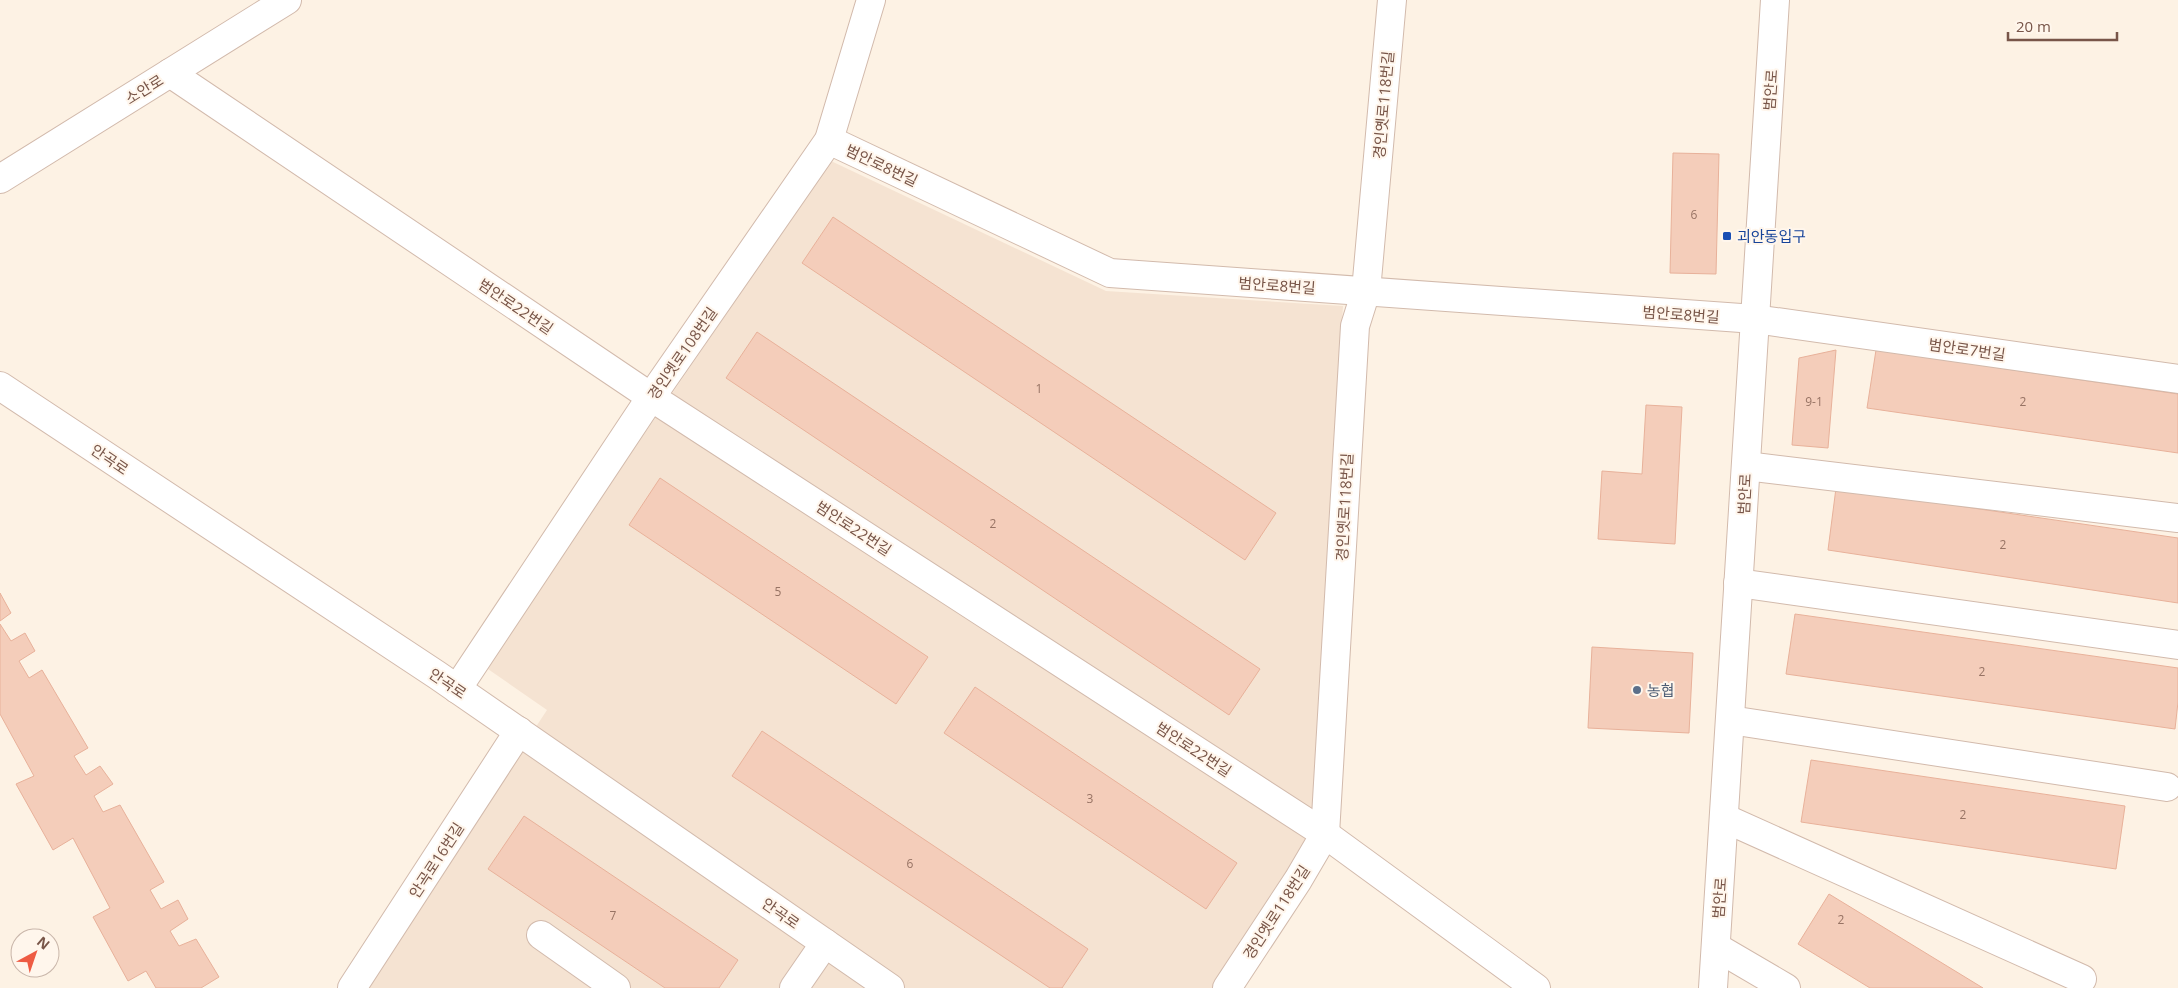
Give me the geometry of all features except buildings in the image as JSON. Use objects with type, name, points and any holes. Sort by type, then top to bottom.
[{"type":"street","name":"소안로","points":[[0,179],[287,0]]},
{"type":"street","name":"경인옛로108번길","points":[[457,689],[651,397],[829,140],[872,0]]},
{"type":"street","name":"경인옛로118번길","points":[[1227,988],[1298,880],[1325,834],[1355,326],[1366,291],[1392,0]]},
{"type":"street","name":"범안로","points":[[1713,988],[1775,0]]},
{"type":"street","name":"범안로22번길","points":[[170,73],[651,397],[1325,834],[1536,988]]},
{"type":"street","name":"범안로8번길","points":[[829,140],[1110,273],[1755,319]]},
{"type":"street","name":"범안로7번길","points":[[1755,319],[2178,379]]},
{"type":"street","name":"안곡로","points":[[0,386],[457,689],[890,988]]},
{"type":"street","points":[[1746,466],[2178,518]]},
{"type":"street","points":[[1738,583],[2178,645]]},
{"type":"street","points":[[1730,720],[2166,787]]},
{"type":"street","name":"안곡로16번길","points":[[352,988],[519,732]]},
{"type":"street","points":[[1724,818],[2082,978]]},
{"type":"street","points":[[541,935],[616,988]]},
{"type":"street","points":[[794,988],[824,943]]},
{"type":"street","points":[[1716,947],[1786,988]]},
{"type":"shaded area","points":[[831,161],[1106,291],[1343,306],[1312,809],[1307,845],[1213,988],[364,988],[547,710],[485,667]]},
{"type":"place","name":"괴안동입구","points":[[1727,236]]},
{"type":"place","name":"농협","points":[[1637,690]]}]
